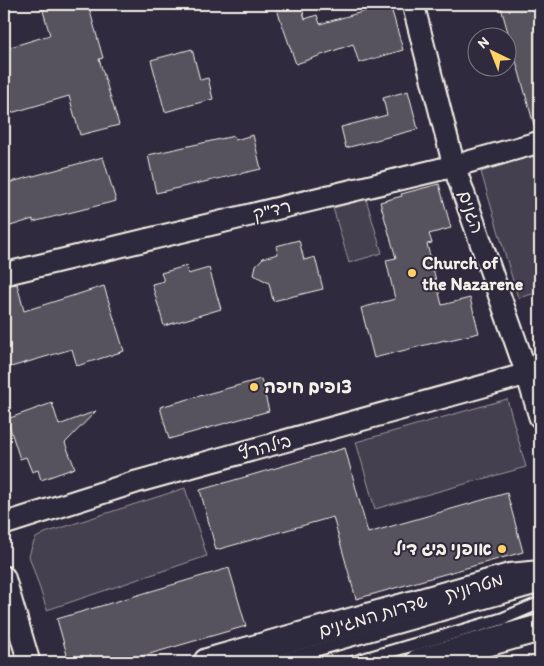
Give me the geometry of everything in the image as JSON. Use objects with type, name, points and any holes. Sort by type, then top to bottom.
[{"type":"street","name":"הגנים","points":[[413,4],[454,166],[527,374],[540,417]]},
{"type":"street","name":"רד\"ק","points":[[4,274],[454,166],[540,142]]},
{"type":"street","name":"בילהרץ","points":[[4,524],[136,482],[527,374]]},
{"type":"street","name":"שדרות המגינים","points":[[207,662],[510,578],[540,574]]},
{"type":"street","points":[[4,577],[29,662]]},
{"type":"street","points":[[419,662],[540,628]]},
{"type":"lane","name":"מטרונית","points":[[274,662],[540,586]]},
{"type":"lane","name":"מטרונית","points":[[354,662],[502,619],[540,603]]},
{"type":"shaded area","points":[[540,153],[540,292],[518,298],[481,172]]},
{"type":"shaded area","points":[[366,199],[382,253],[349,263],[333,208]]},
{"type":"shaded area","points":[[507,399],[526,467],[375,509],[356,442]]},
{"type":"shaded area","points":[[185,488],[207,556],[47,610],[29,556],[36,538],[45,533]]},
{"type":"building","points":[[41,4],[88,4],[103,58],[99,59],[119,125],[80,135],[69,96],[4,115],[4,49],[50,35]]},
{"type":"building","points":[[275,4],[301,4],[305,19],[317,15],[320,24],[390,4],[403,50],[359,63],[353,44],[296,64]]},
{"type":"building","points":[[500,4],[540,4],[540,124],[534,125],[516,61],[516,28],[507,28]]},
{"type":"building","points":[[192,49],[200,80],[208,78],[213,99],[165,112],[151,60]]},
{"type":"building","points":[[408,91],[418,129],[346,148],[341,127],[387,115],[383,98]]},
{"type":"building","points":[[253,135],[261,169],[156,193],[148,155],[234,136],[235,140]]},
{"type":"building","points":[[103,157],[116,201],[33,222],[33,219],[4,228],[4,184]]},
{"type":"building","points":[[439,184],[451,228],[429,234],[432,243],[427,244],[442,305],[470,298],[479,333],[374,358],[361,308],[395,299],[386,260],[396,258],[380,202],[402,196],[401,194]]},
{"type":"building","points":[[299,240],[304,260],[315,257],[323,289],[273,301],[269,283],[254,275],[256,265],[263,258],[278,254],[276,246]]},
{"type":"building","points":[[186,266],[188,274],[209,268],[221,309],[164,326],[152,284],[164,281],[161,273]]},
{"type":"building","points":[[17,284],[24,311],[104,286],[124,351],[77,366],[72,349],[4,369],[4,286]]},
{"type":"building","points":[[261,379],[269,411],[169,439],[160,407]]},
{"type":"building","points":[[52,403],[59,425],[96,411],[65,443],[75,468],[41,480],[38,470],[32,472],[26,457],[20,459],[7,419]]},
{"type":"building","points":[[345,448],[368,533],[507,493],[523,552],[356,599],[333,517],[216,550],[200,490]]},
{"type":"building","points":[[229,568],[246,626],[122,662],[69,662],[57,619]]},
{"type":"place","name":"Church of the Nazarene","points":[[412,273]]},
{"type":"place","name":"צופים חיפה","points":[[254,387]]},
{"type":"place","name":"אופני ביג דיל","points":[[502,549]]}]
